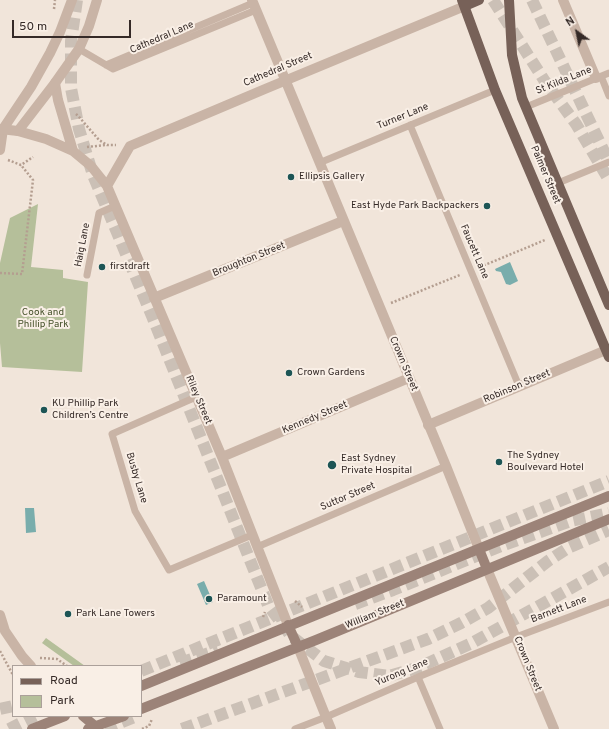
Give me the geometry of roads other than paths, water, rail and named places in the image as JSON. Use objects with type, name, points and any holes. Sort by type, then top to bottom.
[{"type":"main road","name":"Cathedral Street","points":[[464,3],[479,0]]},
{"type":"main road","name":"Palmer Street","points":[[509,0],[512,55],[522,98],[609,305]]},
{"type":"main road","name":"Palmer Street","points":[[464,3],[495,90],[607,354]]},
{"type":"main road","points":[[142,686],[288,625],[609,496]]},
{"type":"main road","name":"William Street","points":[[142,709],[298,647],[609,519]]},
{"type":"main road","name":"Crown Street","points":[[479,549],[487,569]]},
{"type":"main road","name":"Riley Street","points":[[288,625],[298,647]]},
{"type":"main road","points":[[32,729],[62,717]]},
{"type":"main road","points":[[84,717],[94,728],[122,717]]},
{"type":"street","points":[[0,150],[2,129],[31,87],[50,53],[72,0]]},
{"type":"street","points":[[18,131],[79,49],[89,26],[97,0]]},
{"type":"street","points":[[563,0],[598,77]]},
{"type":"street","name":"Cathedral Street","points":[[107,186],[130,146],[464,3]]},
{"type":"street","name":"Crown Street","points":[[254,4],[479,549]]},
{"type":"street","points":[[55,83],[58,100],[73,150]]},
{"type":"street","name":"Riley Street","points":[[2,129],[18,131],[46,139],[73,150],[91,166],[107,186],[222,457],[288,625]]},
{"type":"street","name":"Broughton Street","points":[[154,298],[343,221]]},
{"type":"street","name":"Robinson Street","points":[[428,425],[519,386],[607,354]]},
{"type":"street","name":"Kennedy Street","points":[[222,457],[409,378]]},
{"type":"street","name":"Crown Street","points":[[487,569],[554,729]]},
{"type":"street","points":[[0,617],[8,637],[30,665]]},
{"type":"street","name":"Riley Street","points":[[298,647],[331,729]]},
{"type":"lane","points":[[79,49],[106,65],[254,4]]},
{"type":"lane","name":"St Kilda Lane","points":[[526,107],[609,73]]},
{"type":"lane","points":[[598,77],[609,96]]},
{"type":"lane","name":"Turner Lane","points":[[319,163],[495,90]]},
{"type":"lane","name":"Faucett Lane","points":[[410,125],[519,386]]},
{"type":"lane","points":[[558,183],[609,162]]},
{"type":"lane","name":"Haig Lane","points":[[87,275],[99,213],[115,206]]},
{"type":"lane","name":"Busby Lane","points":[[196,397],[112,434],[135,510],[170,570],[252,535]]},
{"type":"lane","name":"Suttor Street","points":[[257,548],[446,466]]},
{"type":"lane","name":"Barnett Lane","points":[[516,637],[609,602]]},
{"type":"lane","name":"Yurong Lane","points":[[296,729],[516,637]]},
{"type":"lane","points":[[418,677],[440,729]]},
{"type":"water","points":[[510,262],[518,281],[510,285],[506,284],[501,272],[496,271],[495,269]]},
{"type":"water","points":[[25,508],[34,508],[36,532],[26,533]]},
{"type":"water","points":[[204,581],[213,602],[206,605],[197,584]]},
{"type":"tunnel","points":[[77,0],[71,41],[71,88],[79,129],[93,175],[152,316],[268,605],[291,636],[324,661],[359,672],[389,676],[417,668],[472,643],[609,567]]},
{"type":"tunnel","points":[[493,0],[544,80],[576,124],[609,180]]},
{"type":"tunnel","points":[[532,0],[609,162]]},
{"type":"tunnel","points":[[142,671],[609,481]]},
{"type":"tunnel","points":[[355,604],[501,546],[571,521],[609,513]]},
{"type":"tunnel","points":[[182,729],[428,639],[488,608],[548,561],[568,548],[609,530]]},
{"type":"tunnel","points":[[180,663],[218,650]]},
{"type":"tunnel","points":[[0,709],[12,706]]},
{"type":"tunnel","points":[[9,729],[33,717]]},
{"type":"tunnel","points":[[105,729],[135,717]]},
{"type":"place","name":"Ellipsis Gallery","points":[[291,177]]},
{"type":"place","name":"East Hyde Park Backpackers","points":[[487,206]]},
{"type":"place","name":"firstdraft","points":[[102,267]]},
{"type":"place","name":"Crown Gardens","points":[[289,373]]},
{"type":"place","name":"KU Phillip Park Children’s Centre","points":[[44,410]]},
{"type":"place","name":"The Sydney Boulvevard Hotel","points":[[499,462]]},
{"type":"place","name":"East Sydney Private Hospital","points":[[332,465]]},
{"type":"place","name":"Paramount","points":[[209,599]]},
{"type":"place","name":"Park Lane Towers","points":[[68,614]]},
{"type":"park label","name":"Cook and Phillip Park","points":[[43,318]]}]
